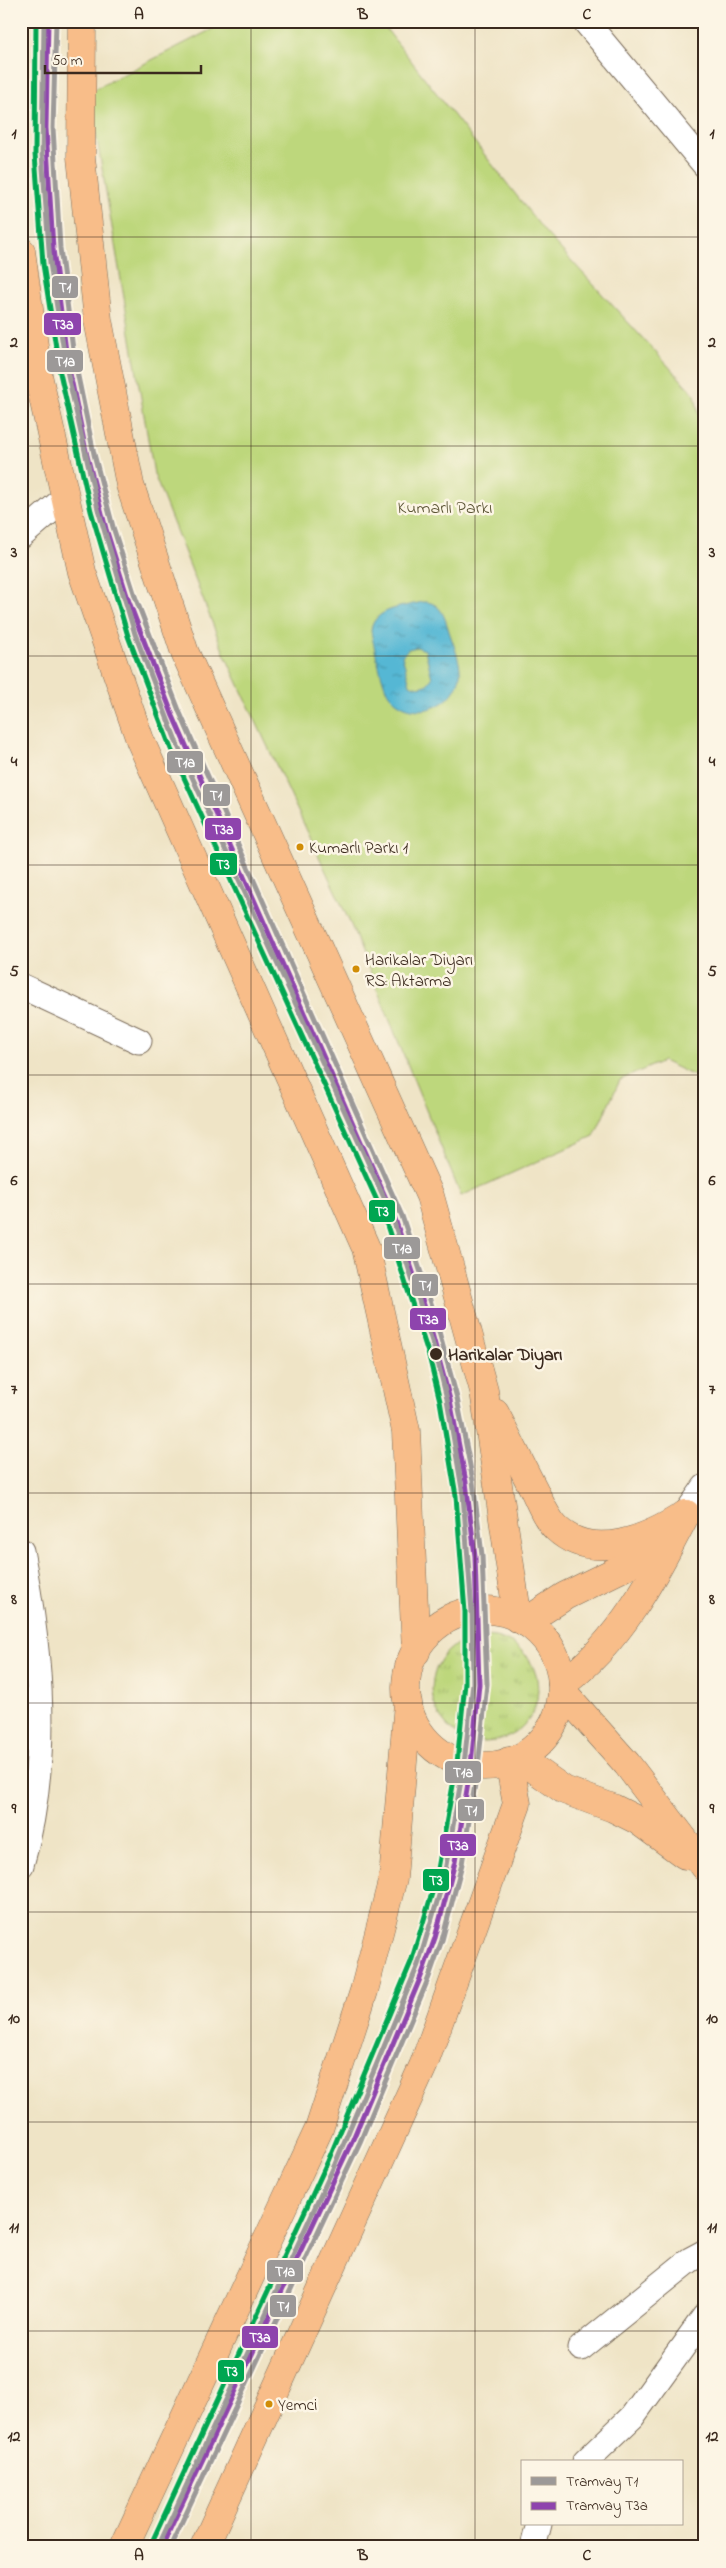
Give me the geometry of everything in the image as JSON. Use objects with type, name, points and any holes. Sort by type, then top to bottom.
[{"type":"highway","points":[[82,21],[81,157],[98,320],[130,484],[185,653],[430,1196],[484,1391],[521,1620]]},
{"type":"highway","points":[[21,251],[38,375],[82,572],[140,740],[366,1248],[406,1431],[416,1652]]},
{"type":"highway","points":[[484,1391],[549,1520],[565,1534],[587,1543],[616,1544],[651,1535],[686,1514]]},
{"type":"highway","points":[[521,1620],[564,1596],[632,1563],[664,1538],[686,1514]]},
{"type":"highway","points":[[562,1688],[585,1668],[626,1616],[648,1584],[686,1514]]},
{"type":"highway","points":[[124,2547],[319,2129],[364,1991],[393,1878],[408,1703],[409,1668],[416,1652],[433,1630],[458,1616],[483,1610],[521,1620],[548,1643],[556,1658],[562,1688],[553,1725],[539,1744],[514,1760],[497,1765],[478,1766],[464,1764],[442,1754],[420,1732],[408,1703]]},
{"type":"highway","points":[[562,1688],[628,1764],[705,1867]]},
{"type":"highway","points":[[514,1760],[564,1790],[613,1808],[637,1820],[681,1851],[705,1873]]},
{"type":"highway","points":[[204,2547],[424,2064],[517,1804],[514,1760]]},
{"type":"street","points":[[585,21],[705,165]]},
{"type":"street","points":[[21,536],[65,498]]},
{"type":"street","points":[[21,986],[139,1041]]},
{"type":"street","points":[[686,1514],[705,1488]]},
{"type":"street","points":[[21,1551],[36,1632],[40,1681],[40,1730],[36,1782],[26,1847],[21,1865]]},
{"type":"street","points":[[581,2348],[690,2260],[705,2252]]},
{"type":"street","points":[[587,2460],[632,2417],[705,2316]]},
{"type":"street","points":[[533,2547],[538,2526]]},
{"type":"green space","name":"Kumarlı Parkı","points":[[228,21],[380,21],[545,232],[695,395],[705,453],[705,1081],[663,1061],[620,1080],[594,1136],[461,1196],[351,925],[224,653],[154,474],[89,92]]},
{"type":"green space","points":[[485,1636],[505,1640],[522,1652],[534,1669],[538,1689],[534,1709],[522,1726],[505,1738],[485,1742],[465,1738],[448,1726],[436,1709],[432,1689],[436,1669],[448,1652],[465,1640]]},
{"type":"water","points":[[428,602],[437,606],[445,618],[460,665],[460,676],[450,697],[441,704],[420,710],[399,704],[387,692],[371,631],[377,617],[383,613],[398,607]],"holes":[[[417,647],[425,650],[432,678],[425,685],[420,687],[413,686],[410,684],[402,656],[408,649]]]},
{"type":"tram line","name":"T3a","points":[[48,21],[46,128],[53,249],[67,359],[87,456],[106,529],[129,602],[173,716],[395,1219],[425,1308],[450,1400],[466,1482],[475,1556],[479,1684],[471,1765],[455,1862],[435,1938],[422,1974],[353,2139],[163,2544]]},
{"type":"tram line","name":"T1","points":[[56,21],[53,128],[60,248],[74,357],[94,454],[113,527],[136,599],[180,713],[402,1216],[432,1306],[457,1398],[473,1481],[482,1555],[487,1684],[478,1766],[462,1864],[442,1940],[429,1977],[360,2142],[170,2547]]},
{"type":"transit line","name":"T3","points":[[36,21],[35,154],[43,264],[60,373],[91,511],[128,636],[171,749],[384,1216],[429,1356],[440,1401],[456,1496],[465,1612],[465,1683],[457,1763],[436,1880],[411,1962],[328,2161],[151,2544]]},
{"type":"transit line","name":"T1a","points":[[44,21],[42,154],[50,263],[67,371],[98,509],[135,634],[178,746],[391,1213],[436,1354],[447,1399],[463,1495],[472,1612],[473,1683],[464,1764],[443,1882],[418,1965],[335,2164],[158,2547]]},
{"type":"place","name":"Kumarlı Parkı 1","points":[[300,847]]},
{"type":"place","name":"Harikalar Diyarı RS: Aktarma","points":[[356,969]]},
{"type":"place","name":"Harikalar Diyarı","points":[[436,1354]]},
{"type":"place","name":"Yemci","points":[[269,2404]]}]
